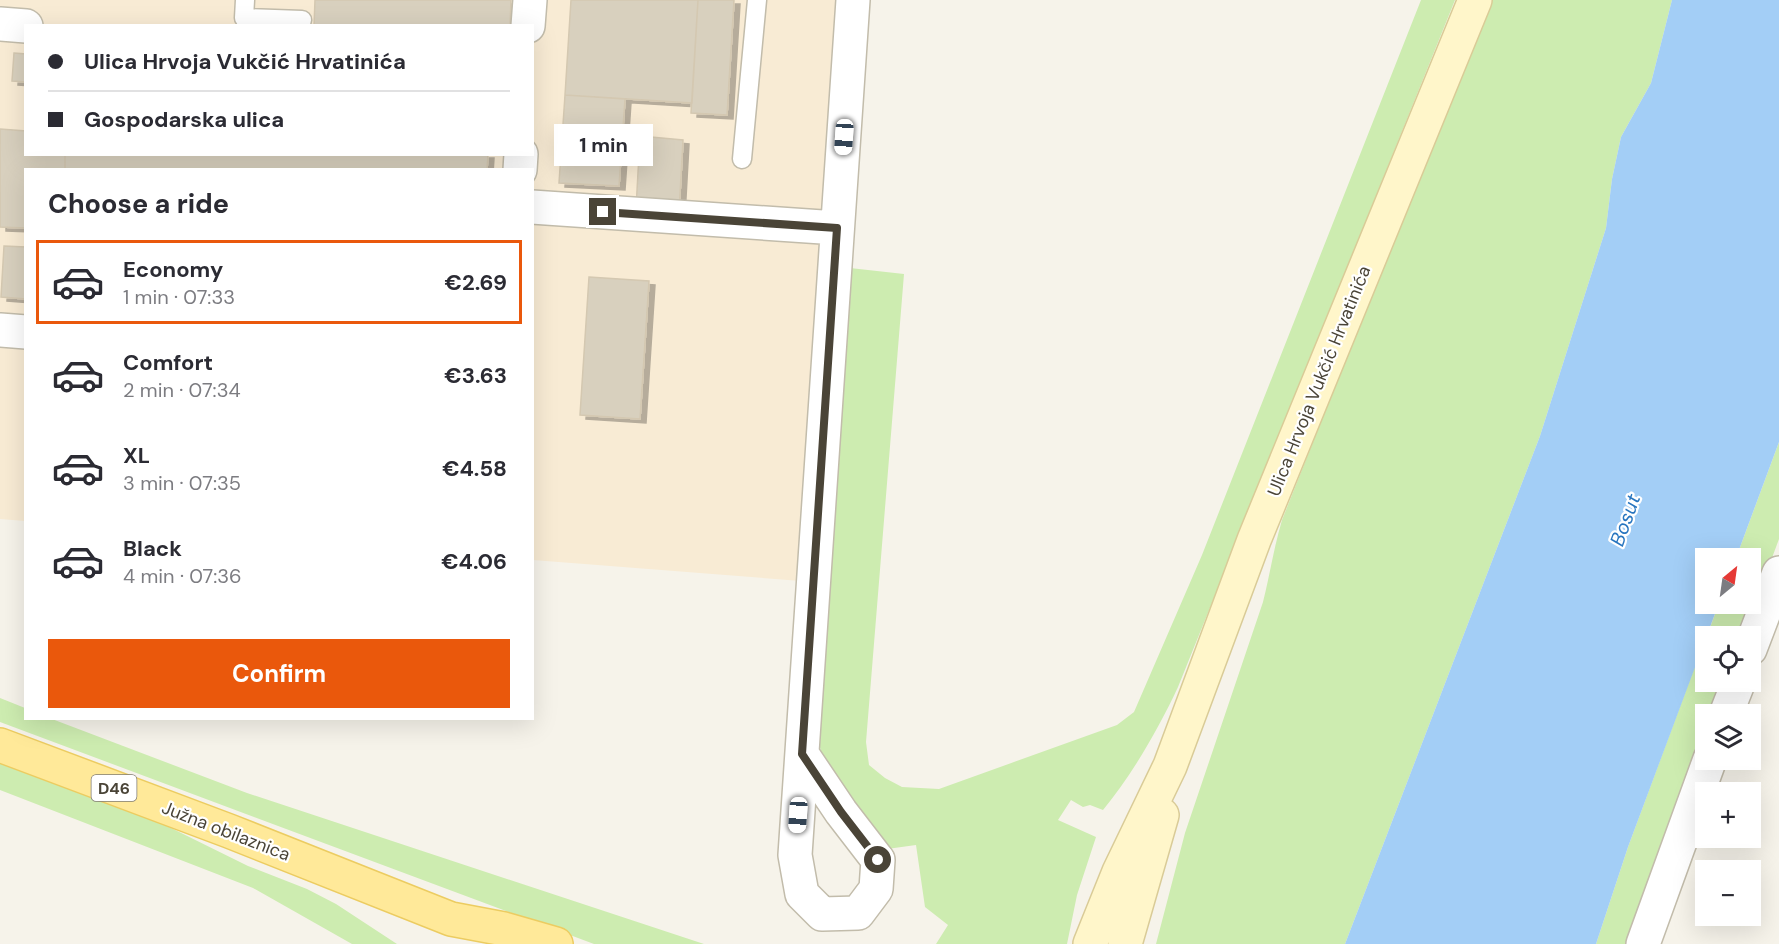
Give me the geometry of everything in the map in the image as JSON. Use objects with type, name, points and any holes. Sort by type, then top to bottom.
[{"type":"main road","name":"Ulica Hrvoja Vukčić Hrvatinića","points":[[1090,944],[1119,872],[1170,766],[1254,540],[1475,0]]},
{"type":"main road","name":"Južna obilaznica","points":[[0,746],[229,831],[451,919],[504,929],[556,944]]},
{"type":"main road","name":"Ulica Hrvoja Vukčić Hrvatinića","points":[[1125,944],[1164,808],[1170,766]]},
{"type":"main road","name":"Južna obilaznica","points":[[451,919],[481,944]]},
{"type":"street","points":[[528,24],[530,0]]},
{"type":"street","points":[[802,754],[853,0]]},
{"type":"street","points":[[0,24],[24,26]]},
{"type":"street","points":[[534,207],[837,228]]},
{"type":"street","points":[[0,330],[24,332]]},
{"type":"street","points":[[1759,626],[1779,573]]},
{"type":"street","points":[[1642,944],[1706,770]]},
{"type":"lane","points":[[245,0],[244,18],[302,21]]},
{"type":"lane","points":[[742,159],[757,0]]},
{"type":"shaded area","points":[[0,0],[870,0],[827,583],[534,560],[534,168],[24,168],[24,521],[0,519]]},
{"type":"green space","points":[[1421,0],[1455,0],[1178,687],[1144,751],[1103,810],[1090,805],[1083,807],[1071,800],[1058,820],[1096,837],[1077,895],[1067,944],[936,944],[948,925],[925,907],[916,845],[887,849],[822,758],[819,742],[850,268],[904,274],[866,742],[869,765],[885,778],[902,787],[939,789],[1117,725],[1134,712],[1202,555]]},
{"type":"green space","points":[[1492,0],[1672,0],[1651,83],[1621,137],[1612,179],[1606,228],[1540,436],[1345,944],[1156,944],[1185,833],[1263,602],[1282,520],[1448,103]]},
{"type":"green space","points":[[1779,442],[1779,539],[1761,588],[1761,548],[1740,548]]},
{"type":"green space","points":[[1715,614],[1751,614],[1747,626],[1711,626]]},
{"type":"green space","points":[[1695,666],[1695,692],[1722,692],[1718,704],[1695,704],[1695,765],[1630,944],[1596,944],[1628,847]]},
{"type":"green space","points":[[0,698],[24,708],[24,720],[55,720],[247,793],[704,944],[594,944],[0,722]]},
{"type":"green space","points":[[0,762],[59,782],[167,826],[248,866],[307,889],[336,904],[397,944],[352,944],[253,888],[0,790]]},
{"type":"water","name":"Bosut","points":[[1672,0],[1779,0],[1779,442],[1740,548],[1695,548],[1695,614],[1715,614],[1710,626],[1695,626],[1695,667],[1628,847],[1596,944],[1345,944],[1540,436],[1606,228],[1612,179],[1621,137],[1651,83]]},
{"type":"building","points":[[315,0],[511,0],[510,24],[314,24]]},
{"type":"building","points":[[571,0],[698,0],[692,103],[565,95]]},
{"type":"building","points":[[698,0],[734,0],[727,115],[691,113]]},
{"type":"building","points":[[14,53],[24,54],[24,82],[12,81]]},
{"type":"building","points":[[565,95],[625,99],[619,186],[559,183]]},
{"type":"building","points":[[0,129],[24,131],[24,156],[65,156],[65,168],[24,168],[24,228],[0,227]]},
{"type":"building","points":[[640,136],[683,140],[679,212],[636,209]]},
{"type":"building","points":[[65,156],[488,156],[487,168],[65,168]]},
{"type":"building","points":[[4,246],[24,247],[24,299],[1,297]]},
{"type":"building","points":[[589,277],[649,281],[640,419],[580,415]]},
{"type":"route","points":[[603,212],[837,228],[802,754],[841,812],[878,860]]}]
